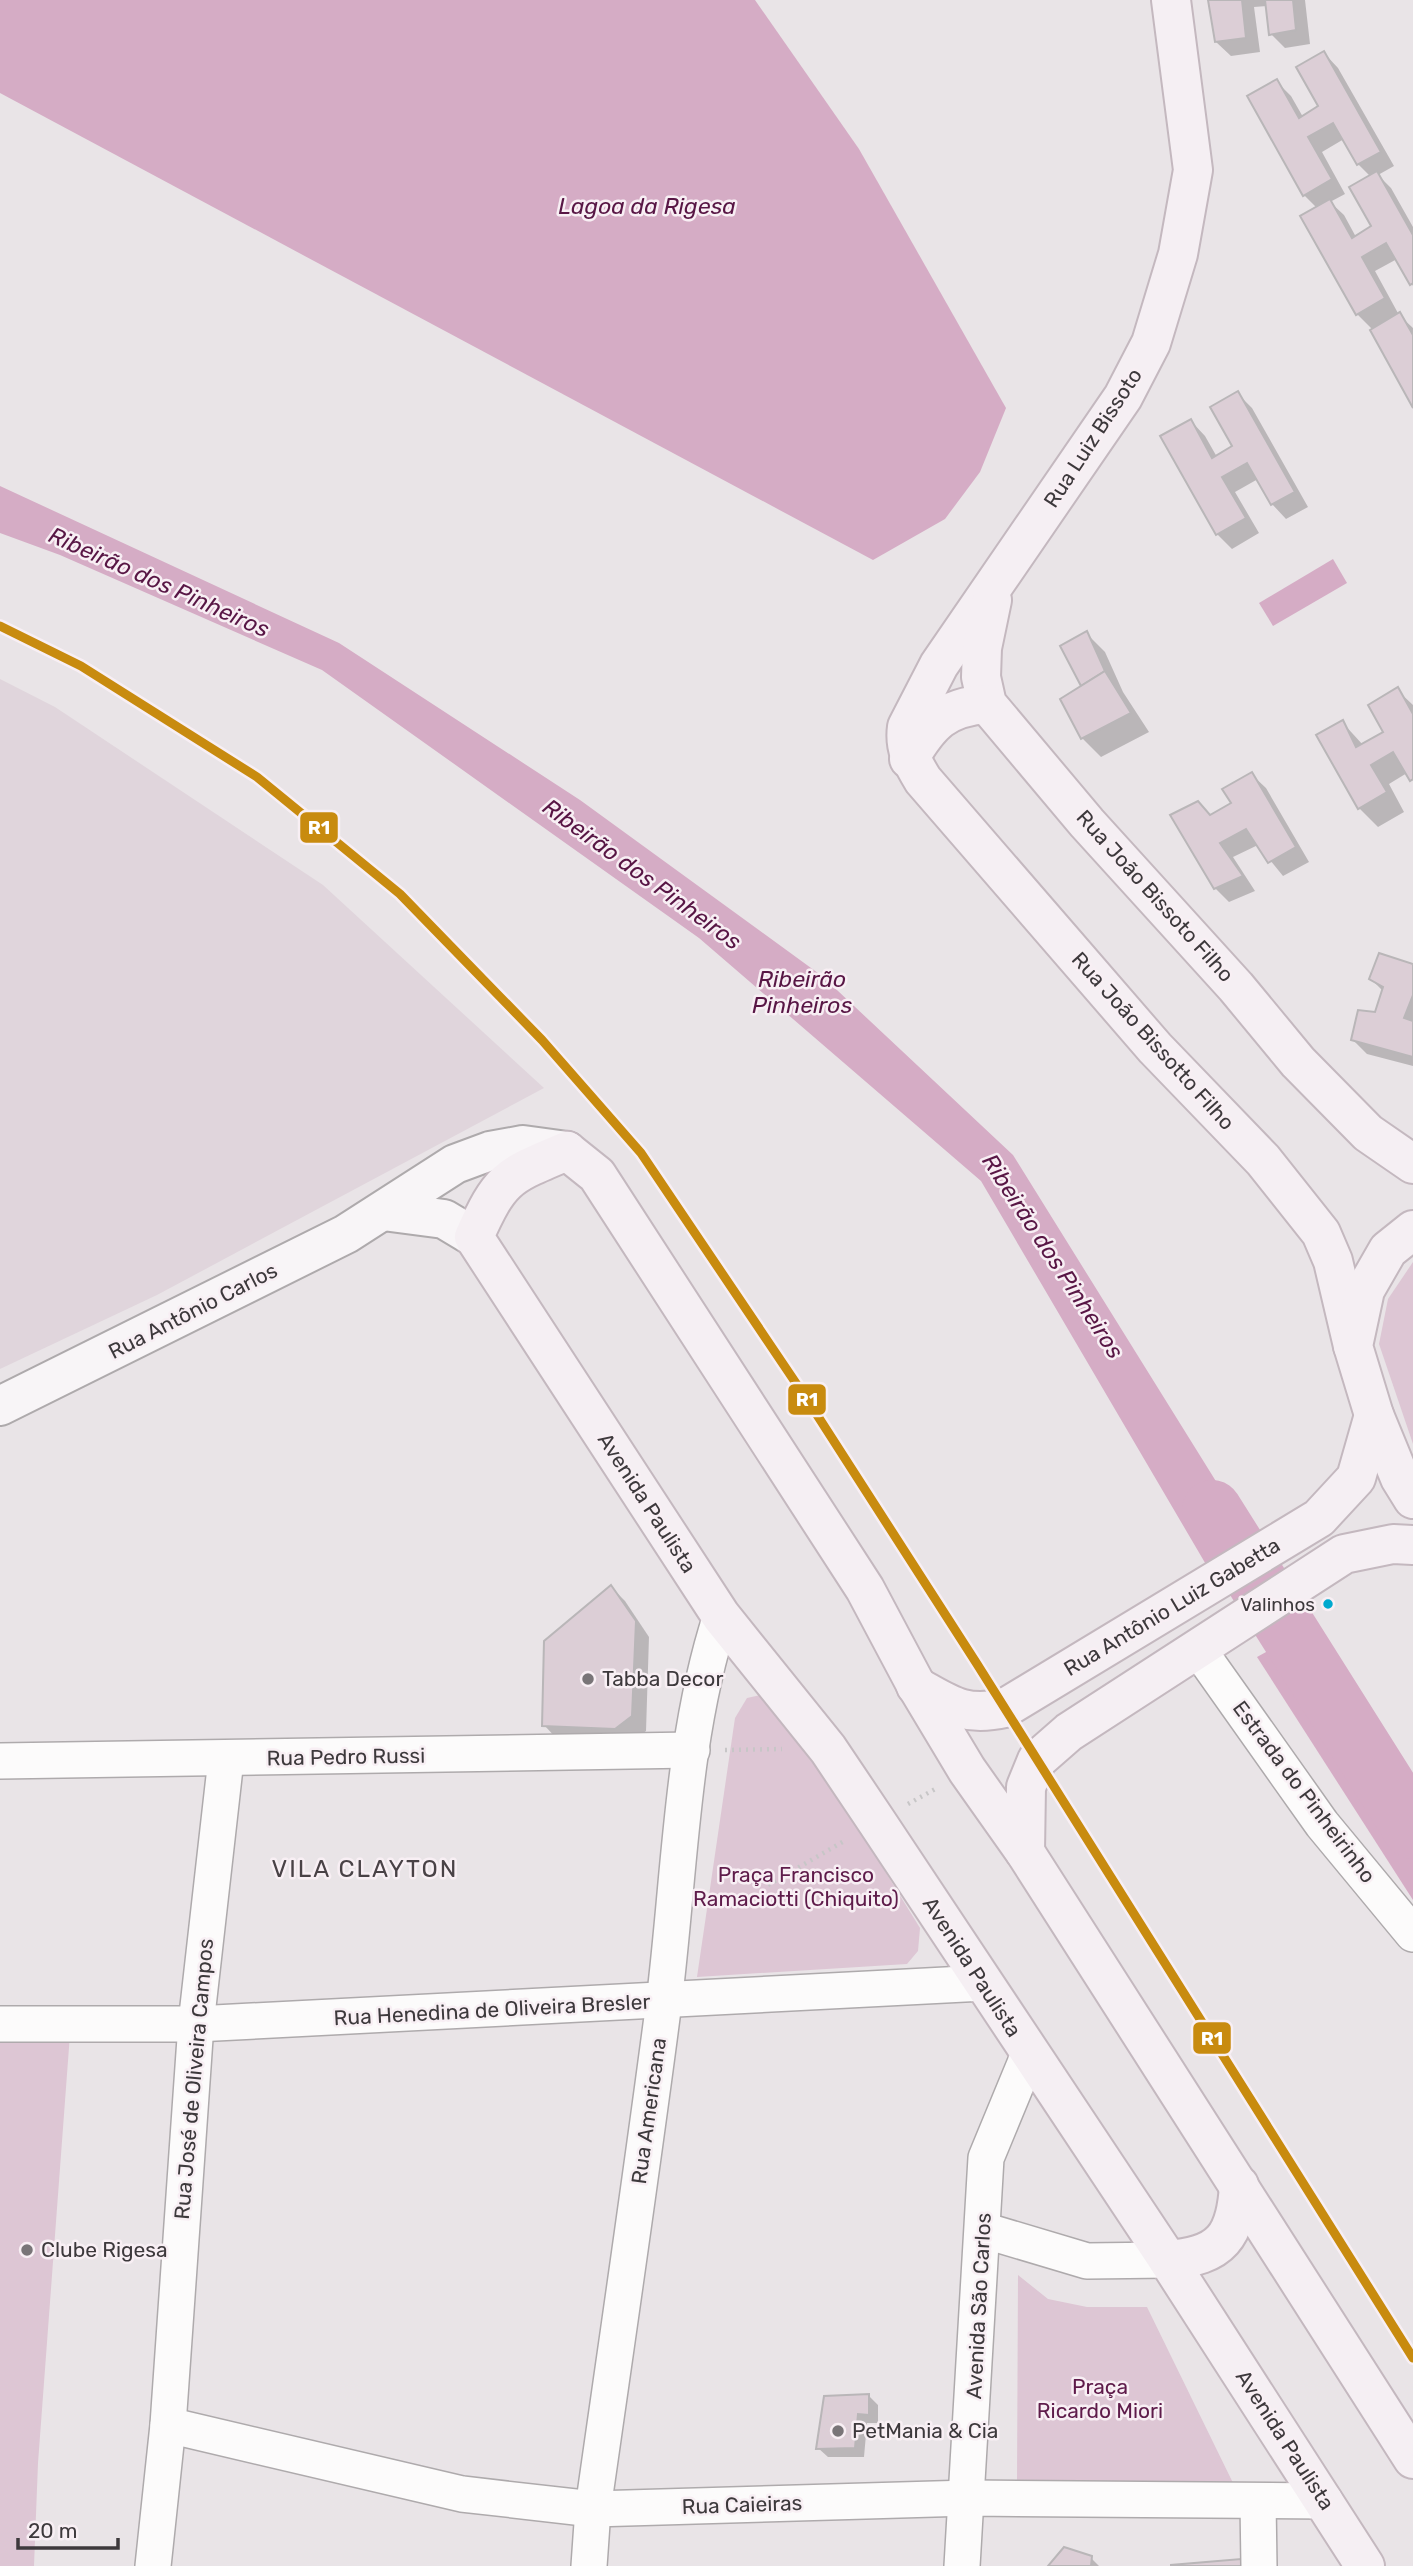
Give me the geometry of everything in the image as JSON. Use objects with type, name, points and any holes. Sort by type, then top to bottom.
[{"type":"main road","name":"Rua Luiz Bissoto","points":[[909,759],[907,727],[924,690],[1123,397],[1151,344],[1178,254],[1193,170],[1171,0]]},
{"type":"main road","points":[[909,759],[936,721],[953,710],[987,704],[981,677],[982,648],[994,587]]},
{"type":"main road","name":"Rua João Bissoto Filho","points":[[987,704],[1087,823],[1236,987],[1298,1062],[1368,1133],[1413,1164]]},
{"type":"main road","name":"Rua João Bissotto Filho","points":[[909,759],[923,780],[1155,1048],[1263,1160],[1321,1233],[1333,1261],[1353,1346]]},
{"type":"main road","name":"Rua Antônio Carlos","points":[[0,1406],[346,1234],[455,1164],[490,1151],[523,1145],[568,1151]]},
{"type":"main road","points":[[383,1211],[444,1219],[474,1237],[492,1197],[517,1171],[568,1151],[597,1175],[865,1589],[916,1685],[967,1770],[1025,1852],[1413,2459]]},
{"type":"main road","points":[[1413,1230],[1388,1250],[1364,1290],[1353,1346],[1374,1415],[1400,1478],[1413,1499]]},
{"type":"main road","name":"Avenida Paulista","points":[[474,1237],[720,1616],[828,1749],[1168,2260],[1365,2566]]},
{"type":"main road","name":"Rua Antônio Luiz Gabetta","points":[[916,1685],[963,1710],[979,1712],[1004,1708],[1319,1518],[1356,1478],[1374,1415]]},
{"type":"main road","points":[[1025,1852],[1026,1787],[1037,1760],[1069,1732],[1344,1554],[1393,1544],[1413,1545]]},
{"type":"main road","points":[[1168,2260],[1191,2259],[1223,2241],[1237,2218],[1239,2185]]},
{"type":"street","name":"Rua Americana","points":[[589,2566],[593,2509],[664,2001],[692,1750],[708,1655],[720,1616]]},
{"type":"street","name":"Estrada do Pinheirinho","points":[[1204,1645],[1322,1824],[1413,1934]]},
{"type":"street","name":"Rua Pedro Russi","points":[[0,1761],[692,1750]]},
{"type":"street","name":"Rua José de Oliveira Campos","points":[[153,2566],[168,2425],[196,2024],[226,1759]]},
{"type":"street","name":"Rua Henedina de Oliveira Bresler","points":[[0,2024],[196,2024],[984,1983]]},
{"type":"street","name":"Avenida São Carlos","points":[[962,2566],[986,2158],[1029,2054]]},
{"type":"street","points":[[983,2231],[1087,2261],[1168,2260]]},
{"type":"street","name":"Rua Caieiras","points":[[168,2425],[462,2494],[593,2509],[968,2498],[1325,2501]]},
{"type":"street","points":[[1258,2502],[1259,2566]]},
{"type":"path","points":[[692,1750],[828,1749]]},
{"type":"shaded area","points":[[0,679],[55,707],[323,885],[544,1088],[157,1295],[0,1369]]},
{"type":"green space","points":[[1413,1262],[1413,1444],[1379,1344],[1388,1299]]},
{"type":"green space","name":"Praça Francisco Ramaciotti (Chiquito)","points":[[770,1693],[783,1706],[920,1928],[918,1951],[907,1964],[697,1977],[735,1718],[747,1698]]},
{"type":"green space","name":"Clube Rigesa","points":[[70,2034],[38,2463],[34,2566],[0,2566],[0,2037]]},
{"type":"green space","name":"Praça Ricardo Miori","points":[[1018,2275],[1048,2299],[1087,2307],[1147,2307],[1234,2485],[1017,2481]]},
{"type":"water","name":"Lagoa da Rigesa","points":[[0,0],[755,0],[859,149],[1006,408],[980,472],[945,519],[873,560],[0,93]]},
{"type":"water","name":"Ribeirão Pinheiros","points":[[0,486],[339,643],[580,800],[822,976],[1013,1155],[1255,1544],[1211,1573],[981,1181],[699,938],[322,670],[60,555],[0,533]]},
{"type":"water","points":[[1333,559],[1347,583],[1273,626],[1259,603]]},
{"type":"water","points":[[1309,1628],[1413,1792],[1413,1900],[1257,1657]]},
{"type":"building","points":[[1208,0],[1242,0],[1246,38],[1215,42]]},
{"type":"building","points":[[1265,0],[1293,0],[1296,30],[1269,35]]},
{"type":"building","points":[[1324,51],[1381,152],[1357,165],[1333,123],[1308,137],[1332,179],[1303,196],[1247,96],[1277,79],[1299,118],[1318,106],[1296,67]]},
{"type":"building","points":[[1377,171],[1413,235],[1413,283],[1410,285],[1386,243],[1362,257],[1385,298],[1356,315],[1300,216],[1330,199],[1352,238],[1371,226],[1349,187]]},
{"type":"building","points":[[1400,312],[1413,335],[1413,408],[1370,330]]},
{"type":"building","points":[[1238,391],[1295,492],[1271,505],[1247,463],[1222,477],[1246,518],[1216,535],[1160,436],[1191,419],[1212,458],[1232,446],[1210,407]]},
{"type":"building","points":[[1087,631],[1105,671],[1081,686],[1060,646]]},
{"type":"building","points":[[1105,671],[1131,713],[1081,739],[1060,699]]},
{"type":"building","points":[[1398,687],[1413,714],[1413,779],[1410,781],[1393,752],[1371,765],[1387,792],[1358,809],[1316,735],[1343,720],[1356,747],[1383,732],[1368,705]]},
{"type":"building","points":[[1252,772],[1296,847],[1268,863],[1246,829],[1220,843],[1243,876],[1214,889],[1170,815],[1198,801],[1210,815],[1231,803],[1222,789]]},
{"type":"building","points":[[1379,953],[1413,964],[1413,995],[1404,1018],[1413,1021],[1413,1057],[1351,1040],[1358,1010],[1375,1012],[1383,987],[1369,979]]},
{"type":"building","name":"Tabba Decor","points":[[611,1585],[636,1621],[632,1716],[615,1729],[542,1726],[544,1641]]},
{"type":"building","name":"PetMania & Cia","points":[[869,2394],[869,2415],[858,2414],[855,2448],[816,2449],[824,2396]]},
{"type":"building","points":[[1064,2547],[1092,2556],[1091,2566],[1048,2566]]},
{"type":"building","points":[[1241,2559],[1241,2566],[1171,2566],[1171,2565]]},
{"type":"waterway","name":"Ribeirão dos Pinheiros","points":[[1212,1510],[1413,1829]]},
{"type":"transit line","name":"R1","points":[[0,626],[81,666],[257,777],[400,894],[542,1040],[641,1153],[810,1404],[977,1664],[1413,2358]]},
{"type":"place","name":"Valinhos","points":[[1328,1604]]},
{"type":"place","name":"Tabba Decor","points":[[588,1679]]},
{"type":"place","name":"Clube Rigesa","points":[[27,2250]]},
{"type":"place","name":"PetMania & Cia","points":[[838,2431]]},
{"type":"district","name":"VILA CLAYTON","points":[[365,1869]]}]
